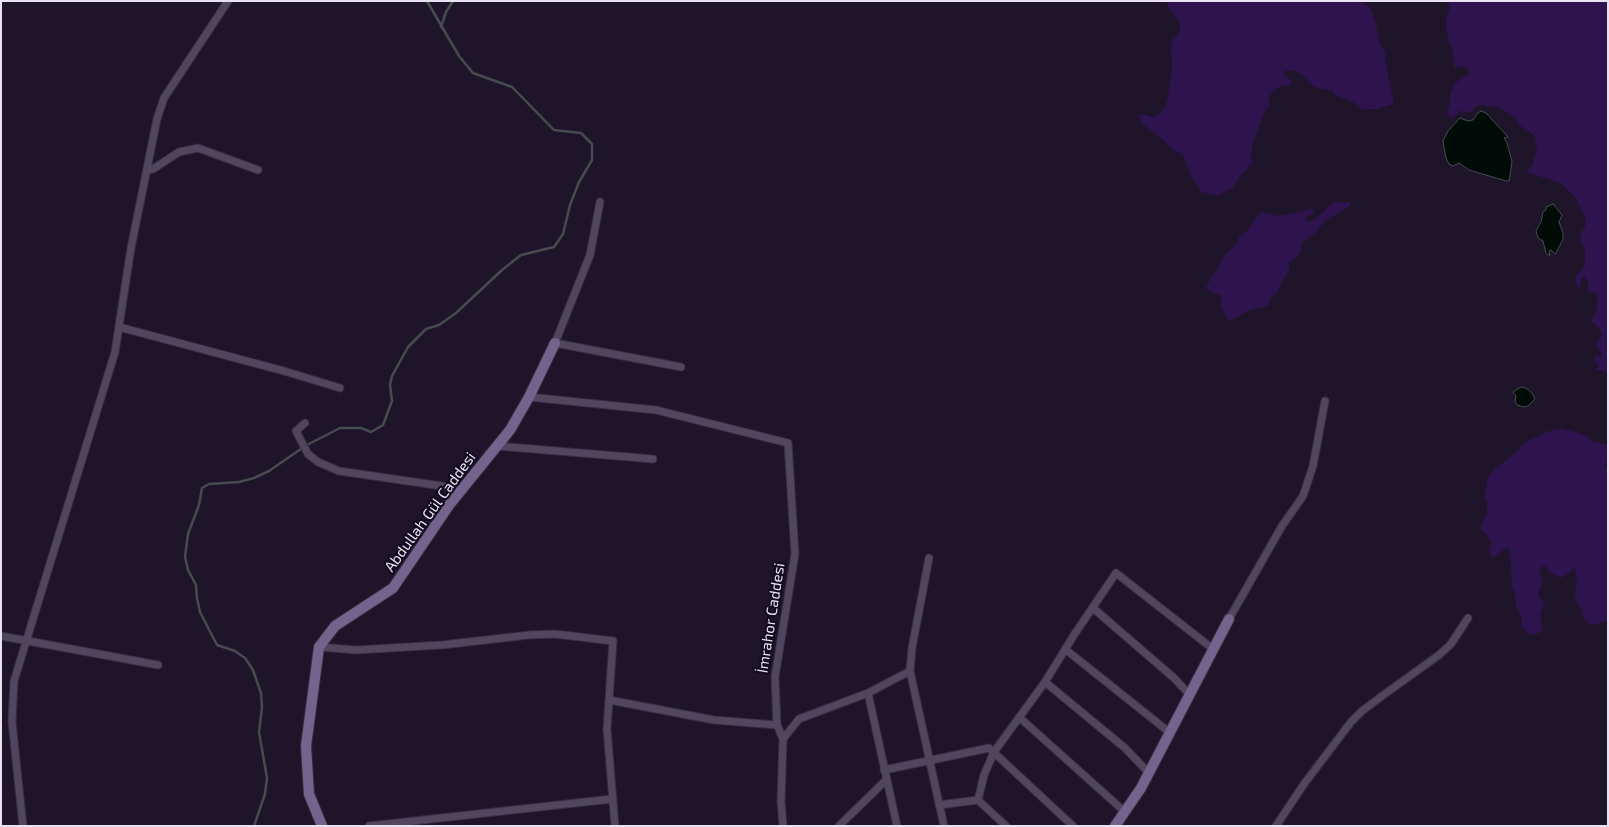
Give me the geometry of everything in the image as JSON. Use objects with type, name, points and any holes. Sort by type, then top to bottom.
[{"type":"street","points":[[23,826],[12,722],[14,681],[115,352],[131,248],[157,119],[164,98],[228,1]]},
{"type":"street","points":[[147,170],[153,169],[179,152],[198,148],[258,170]]},
{"type":"street","points":[[600,202],[590,255],[555,343],[681,367]]},
{"type":"street","points":[[119,327],[340,388]]},
{"type":"street","name":"Abdullah Gül Caddesi","points":[[322,826],[309,794],[306,746],[319,647],[335,626],[393,588],[450,504],[510,430],[555,343]]},
{"type":"street","name":"İmrahor Caddesi","points":[[528,397],[656,410],[788,443],[796,554],[775,677],[777,725],[783,739],[781,801],[783,826]]},
{"type":"street","points":[[1115,826],[1141,788],[1229,619],[1282,526],[1304,496],[1313,466],[1325,401]]},
{"type":"street","points":[[305,423],[296,431],[308,454],[318,462],[339,471],[462,489]]},
{"type":"street","points":[[498,446],[652,459]]},
{"type":"street","points":[[929,558],[912,648],[910,672],[944,826]]},
{"type":"street","points":[[978,800],[984,775],[994,752],[1045,682],[1116,573],[1213,649]]},
{"type":"street","points":[[1093,608],[1174,678],[1189,694]]},
{"type":"street","points":[[1276,826],[1304,784],[1351,722],[1382,696],[1440,655],[1451,644],[1468,618]]},
{"type":"street","points":[[319,647],[356,650],[442,645],[529,635],[555,634],[613,641],[607,728],[615,826]]},
{"type":"street","points":[[1,636],[158,666]]},
{"type":"street","points":[[1065,649],[1170,732]]},
{"type":"street","points":[[783,739],[799,719],[868,693],[910,672]]},
{"type":"street","points":[[1045,682],[1125,748],[1149,773]]},
{"type":"street","points":[[868,693],[897,826]]},
{"type":"street","points":[[609,700],[714,720],[777,725]]},
{"type":"street","points":[[1019,717],[1125,812]]},
{"type":"street","points":[[884,770],[989,748],[1073,826]]},
{"type":"street","points":[[839,826],[886,780]]},
{"type":"street","points":[[370,826],[612,799]]},
{"type":"street","points":[[939,805],[978,800]]},
{"type":"street","points":[[978,800],[1006,826]]},
{"type":"shaded area","points":[[1167,1],[1361,1],[1370,7],[1380,44],[1386,53],[1385,58],[1394,104],[1376,109],[1362,109],[1355,103],[1335,95],[1332,91],[1314,87],[1301,74],[1292,70],[1285,71],[1283,75],[1292,81],[1291,85],[1280,86],[1273,91],[1268,99],[1269,106],[1264,113],[1252,145],[1251,158],[1253,163],[1239,177],[1233,187],[1218,196],[1201,192],[1191,177],[1184,156],[1174,151],[1141,123],[1139,116],[1142,114],[1153,117],[1160,113],[1165,107],[1169,91],[1172,70],[1171,43],[1180,31],[1179,22],[1168,7]]},
{"type":"shaded area","points":[[1447,1],[1608,1],[1608,373],[1602,370],[1594,370],[1599,366],[1594,360],[1595,357],[1597,354],[1600,357],[1602,355],[1596,344],[1602,335],[1598,327],[1591,321],[1597,308],[1597,295],[1595,292],[1589,293],[1587,289],[1589,283],[1585,277],[1582,278],[1579,289],[1576,285],[1576,275],[1583,269],[1585,261],[1585,250],[1580,239],[1586,219],[1576,198],[1560,183],[1526,172],[1532,166],[1537,149],[1534,135],[1503,110],[1497,107],[1482,105],[1477,106],[1471,112],[1460,111],[1453,118],[1448,116],[1451,92],[1455,83],[1469,74],[1469,70],[1465,66],[1456,68],[1454,65],[1452,48],[1446,29],[1446,18],[1450,7]]},
{"type":"shaded area","points":[[1481,111],[1486,113],[1508,137],[1504,138],[1512,162],[1509,181],[1469,170],[1459,163],[1453,166],[1449,164],[1446,158],[1443,141],[1448,131],[1460,118],[1468,121],[1473,120]]},
{"type":"shaded area","points":[[1334,201],[1344,203],[1351,201],[1350,206],[1326,220],[1314,234],[1303,242],[1300,253],[1294,260],[1289,262],[1289,270],[1279,286],[1278,292],[1270,298],[1268,306],[1250,310],[1229,321],[1221,307],[1221,295],[1206,288],[1212,275],[1217,271],[1221,260],[1237,243],[1239,237],[1248,230],[1258,215],[1262,212],[1279,216],[1310,209],[1314,210],[1313,214],[1307,216],[1305,220],[1311,222]]},
{"type":"shaded area","points":[[1553,204],[1562,215],[1559,222],[1563,239],[1555,254],[1551,250],[1549,251],[1550,256],[1546,253],[1543,241],[1538,238],[1536,231],[1546,207]]},
{"type":"shaded area","points":[[1521,387],[1526,388],[1532,393],[1535,399],[1528,406],[1517,405],[1515,401],[1516,396],[1513,392]]},
{"type":"shaded area","points":[[1561,428],[1585,435],[1593,441],[1608,445],[1608,459],[1604,468],[1608,467],[1608,621],[1591,625],[1584,619],[1581,608],[1576,601],[1575,568],[1561,578],[1551,573],[1544,565],[1539,570],[1543,581],[1538,595],[1544,604],[1540,615],[1542,629],[1539,633],[1531,635],[1521,627],[1522,617],[1516,605],[1515,593],[1512,588],[1509,556],[1511,551],[1507,548],[1504,549],[1494,558],[1490,555],[1491,541],[1480,530],[1487,513],[1487,502],[1484,496],[1488,477],[1496,468],[1519,450],[1522,444],[1546,432]]},
{"type":"waterway","points":[[254,826],[265,794],[267,778],[259,732],[262,707],[261,693],[253,670],[245,658],[235,651],[217,645],[200,612],[196,585],[188,570],[185,557],[188,534],[199,505],[202,488],[209,484],[239,482],[254,478],[269,471],[305,446],[340,428],[361,428],[371,432],[383,425],[392,401],[390,385],[392,376],[408,347],[426,329],[439,325],[456,313],[521,255],[554,247],[563,234],[570,205],[579,182],[592,160],[592,144],[581,133],[554,130],[512,87],[473,73],[459,56],[427,1]]},
{"type":"waterway","points":[[441,27],[446,12],[453,1]]}]
